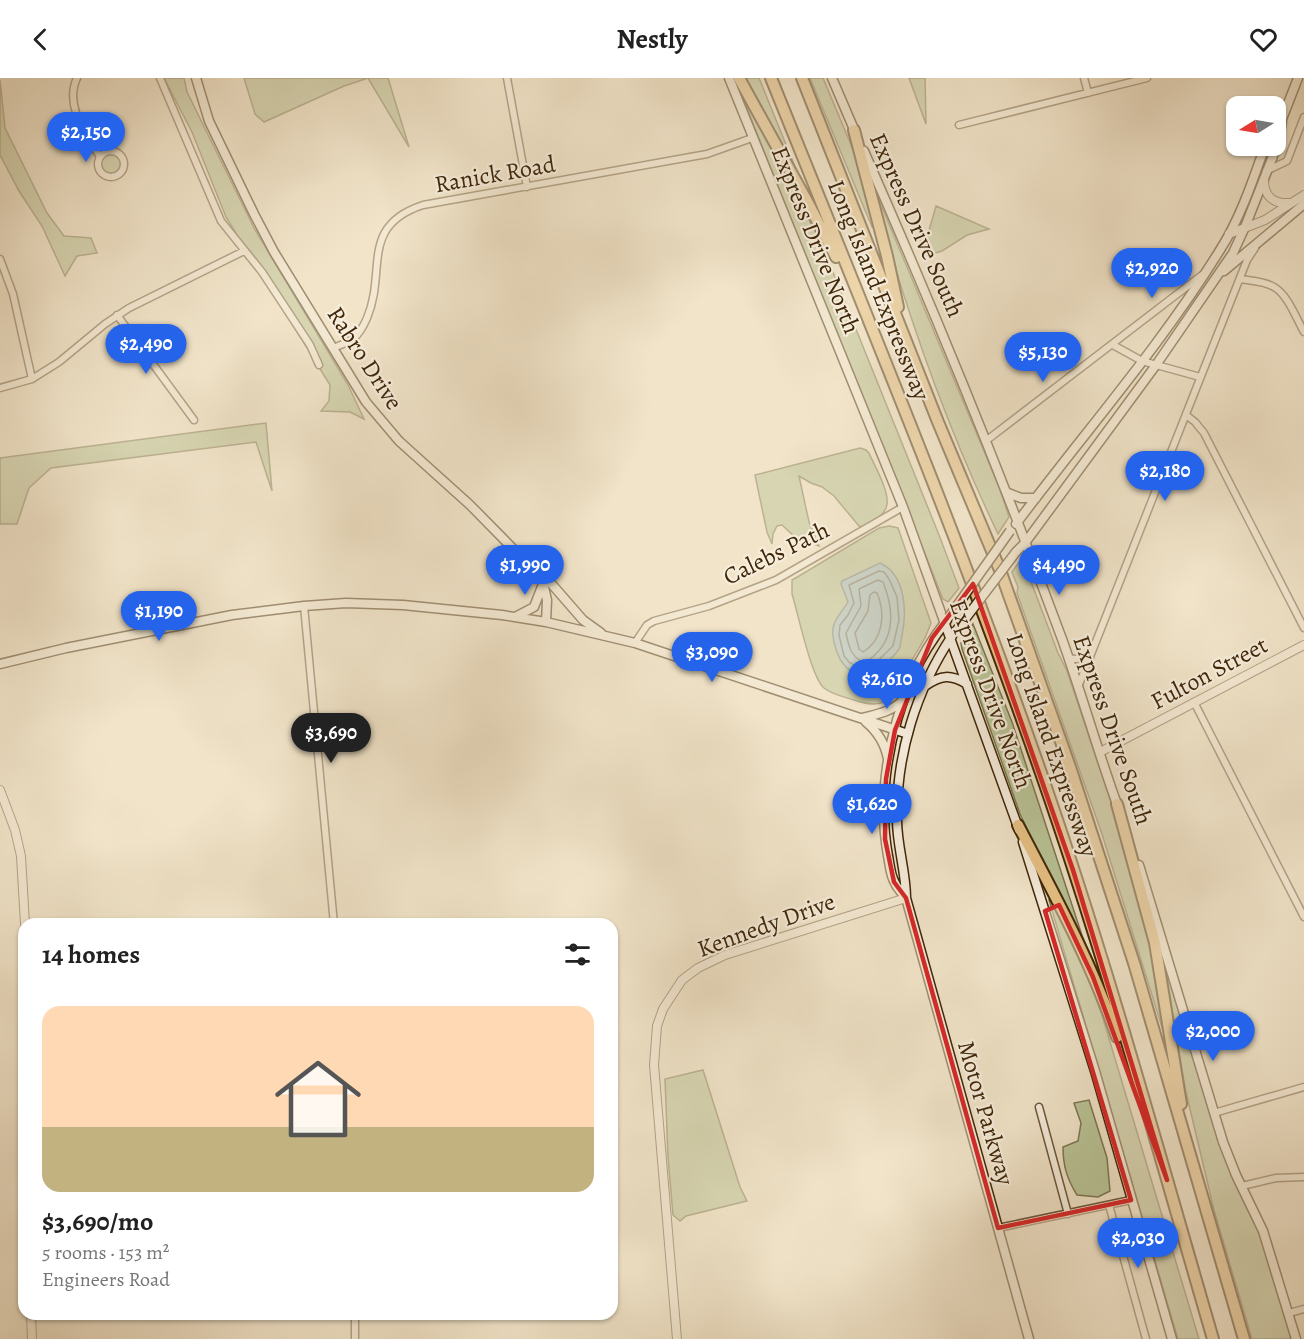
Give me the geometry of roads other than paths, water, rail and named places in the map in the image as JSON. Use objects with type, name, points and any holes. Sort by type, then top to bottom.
[{"type":"highway","points":[[739,78],[828,241],[891,376]]},
{"type":"highway","name":"Long Island Expressway","points":[[771,78],[972,581],[1042,777],[1101,961],[1213,1339]]},
{"type":"highway","name":"Long Island Expressway","points":[[802,78],[1000,570],[1071,767],[1134,963],[1244,1339]]},
{"type":"highway","points":[[854,130],[887,256],[901,328]]},
{"type":"highway","points":[[1117,804],[1153,933],[1184,1116],[1213,1232]]},
{"type":"highway","points":[[1018,825],[1093,977],[1113,1025],[1167,1180]]},
{"type":"main road","name":"Rabro Drive","points":[[196,78],[209,120],[254,214],[366,402],[405,447],[491,525],[530,566],[543,584],[547,600],[546,622]]},
{"type":"main road","name":"Express Drive North","points":[[729,78],[954,635],[968,685],[1018,825],[1095,1071],[1172,1339]]},
{"type":"main road","name":"Express Drive South","points":[[832,78],[928,296],[1008,493],[1068,658],[1167,953],[1227,1155],[1263,1231],[1296,1339]]},
{"type":"main road","name":"Motor Parkway","points":[[1286,108],[1297,79]]},
{"type":"main road","name":"Motor Parkway","points":[[906,898],[894,882],[885,839],[884,804],[895,730],[904,699],[924,653],[1017,521],[1142,361],[1205,273],[1229,234],[1261,156]]},
{"type":"main road","name":"Motor Parkway","points":[[1029,1339],[906,898],[906,880],[898,841],[897,821],[898,792],[908,734],[930,672],[954,635],[1156,365],[1217,277],[1245,227],[1272,156]]},
{"type":"main road","points":[[1217,277],[1304,204]]},
{"type":"main road","points":[[1008,493],[1021,498],[1036,498]]},
{"type":"main road","points":[[530,566],[549,581],[583,620],[603,635]]},
{"type":"main road","points":[[516,617],[534,607],[543,584]]},
{"type":"main road","points":[[0,664],[232,615],[304,606],[376,603],[516,617],[603,635],[634,643],[908,734]]},
{"type":"main road","points":[[924,686],[937,678],[950,676],[968,685]]},
{"type":"main road","points":[[861,718],[884,713],[896,707],[904,699]]},
{"type":"main road","points":[[861,718],[879,736],[889,761]]},
{"type":"street","points":[[77,78],[72,94],[74,110],[100,157],[99,170],[105,176],[114,177],[123,169],[123,161],[118,154],[107,152],[100,157]]},
{"type":"street","points":[[160,78],[221,221],[262,272],[320,364]]},
{"type":"street","points":[[507,78],[527,187]]},
{"type":"street","points":[[1084,78],[1088,93]]},
{"type":"street","points":[[959,125],[1147,78]]},
{"type":"street","points":[[1292,203],[1280,204],[1269,198],[1264,186],[1265,173],[1287,161],[1304,117]]},
{"type":"street","name":"Ranick Road","points":[[333,348],[356,337],[365,324],[372,308],[381,241],[386,229],[405,211],[423,205],[707,154],[752,138]]},
{"type":"street","points":[[1229,234],[1265,220],[1304,195]]},
{"type":"street","points":[[1078,687],[1107,619],[1247,260],[1261,239]]},
{"type":"street","points":[[0,388],[32,379],[58,362],[117,315],[244,251]]},
{"type":"street","points":[[0,259],[13,294],[32,379]]},
{"type":"street","points":[[987,440],[1205,273]]},
{"type":"street","points":[[1240,279],[1275,288],[1289,305],[1304,332]]},
{"type":"street","points":[[117,315],[194,420]]},
{"type":"street","points":[[1113,345],[1142,361],[1200,377]]},
{"type":"street","points":[[1186,415],[1204,434],[1304,628]]},
{"type":"street","name":"Calebs Path","points":[[634,643],[647,625],[654,621],[709,606],[776,580],[903,507]]},
{"type":"street","points":[[304,606],[333,918]]},
{"type":"street","name":"Fulton Street","points":[[1100,752],[1304,645]]},
{"type":"street","points":[[1068,658],[1090,658]]},
{"type":"street","points":[[1194,702],[1304,918]]},
{"type":"street","points":[[0,790],[15,830],[21,856],[25,918]]},
{"type":"street","name":"Kennedy Drive","points":[[677,1339],[654,1065],[657,1026],[663,1009],[682,980],[711,960],[906,898]]},
{"type":"street","points":[[1214,1113],[1304,1087]]},
{"type":"street","points":[[1039,1107],[1068,1214]]},
{"type":"street","points":[[1242,1186],[1276,1178],[1304,1177]]},
{"type":"street","points":[[998,1228],[1131,1200]]},
{"type":"street","points":[[1108,1205],[1146,1339]]},
{"type":"street","points":[[1288,1313],[1304,1309]]},
{"type":"street","points":[[31,1320],[32,1339]]},
{"type":"street","points":[[355,1320],[355,1339]]},
{"type":"water","points":[[880,563],[889,569],[900,585],[904,605],[904,626],[900,646],[896,653],[872,676],[865,676],[852,672],[843,664],[835,646],[833,628],[836,619],[848,602],[842,581]]}]
